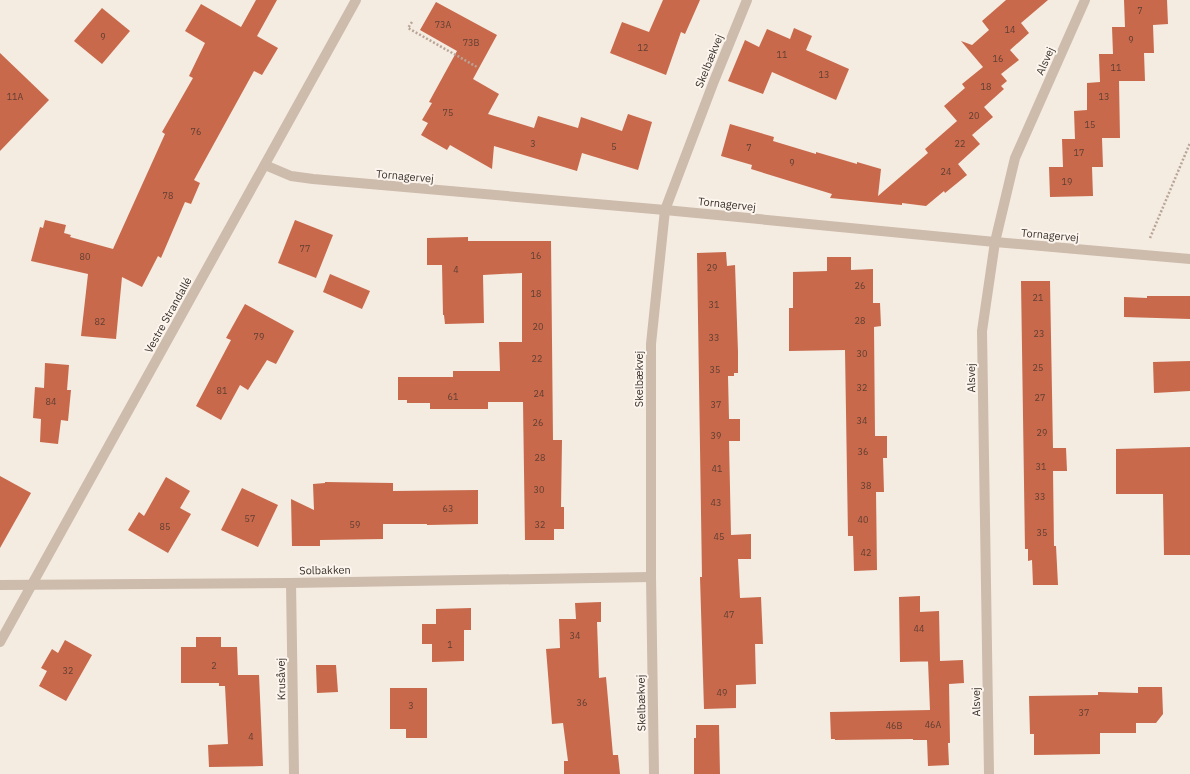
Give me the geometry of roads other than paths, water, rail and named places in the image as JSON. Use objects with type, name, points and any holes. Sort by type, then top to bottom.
[{"type":"street","name":"Vestre Strandallé","points":[[0,642],[356,0]]},
{"type":"street","name":"Skelbækvej","points":[[654,774],[651,577],[651,344],[665,210],[714,81],[747,0]]},
{"type":"street","name":"Alsvej","points":[[989,774],[982,331],[995,242],[1014,158],[1085,0]]},
{"type":"street","name":"Tornagervej","points":[[264,165],[291,176],[313,179],[665,210],[1190,260]]},
{"type":"street","name":"Solbakken","points":[[0,585],[291,583],[651,577]]},
{"type":"street","name":"Krusåvej","points":[[291,583],[294,774]]}]
